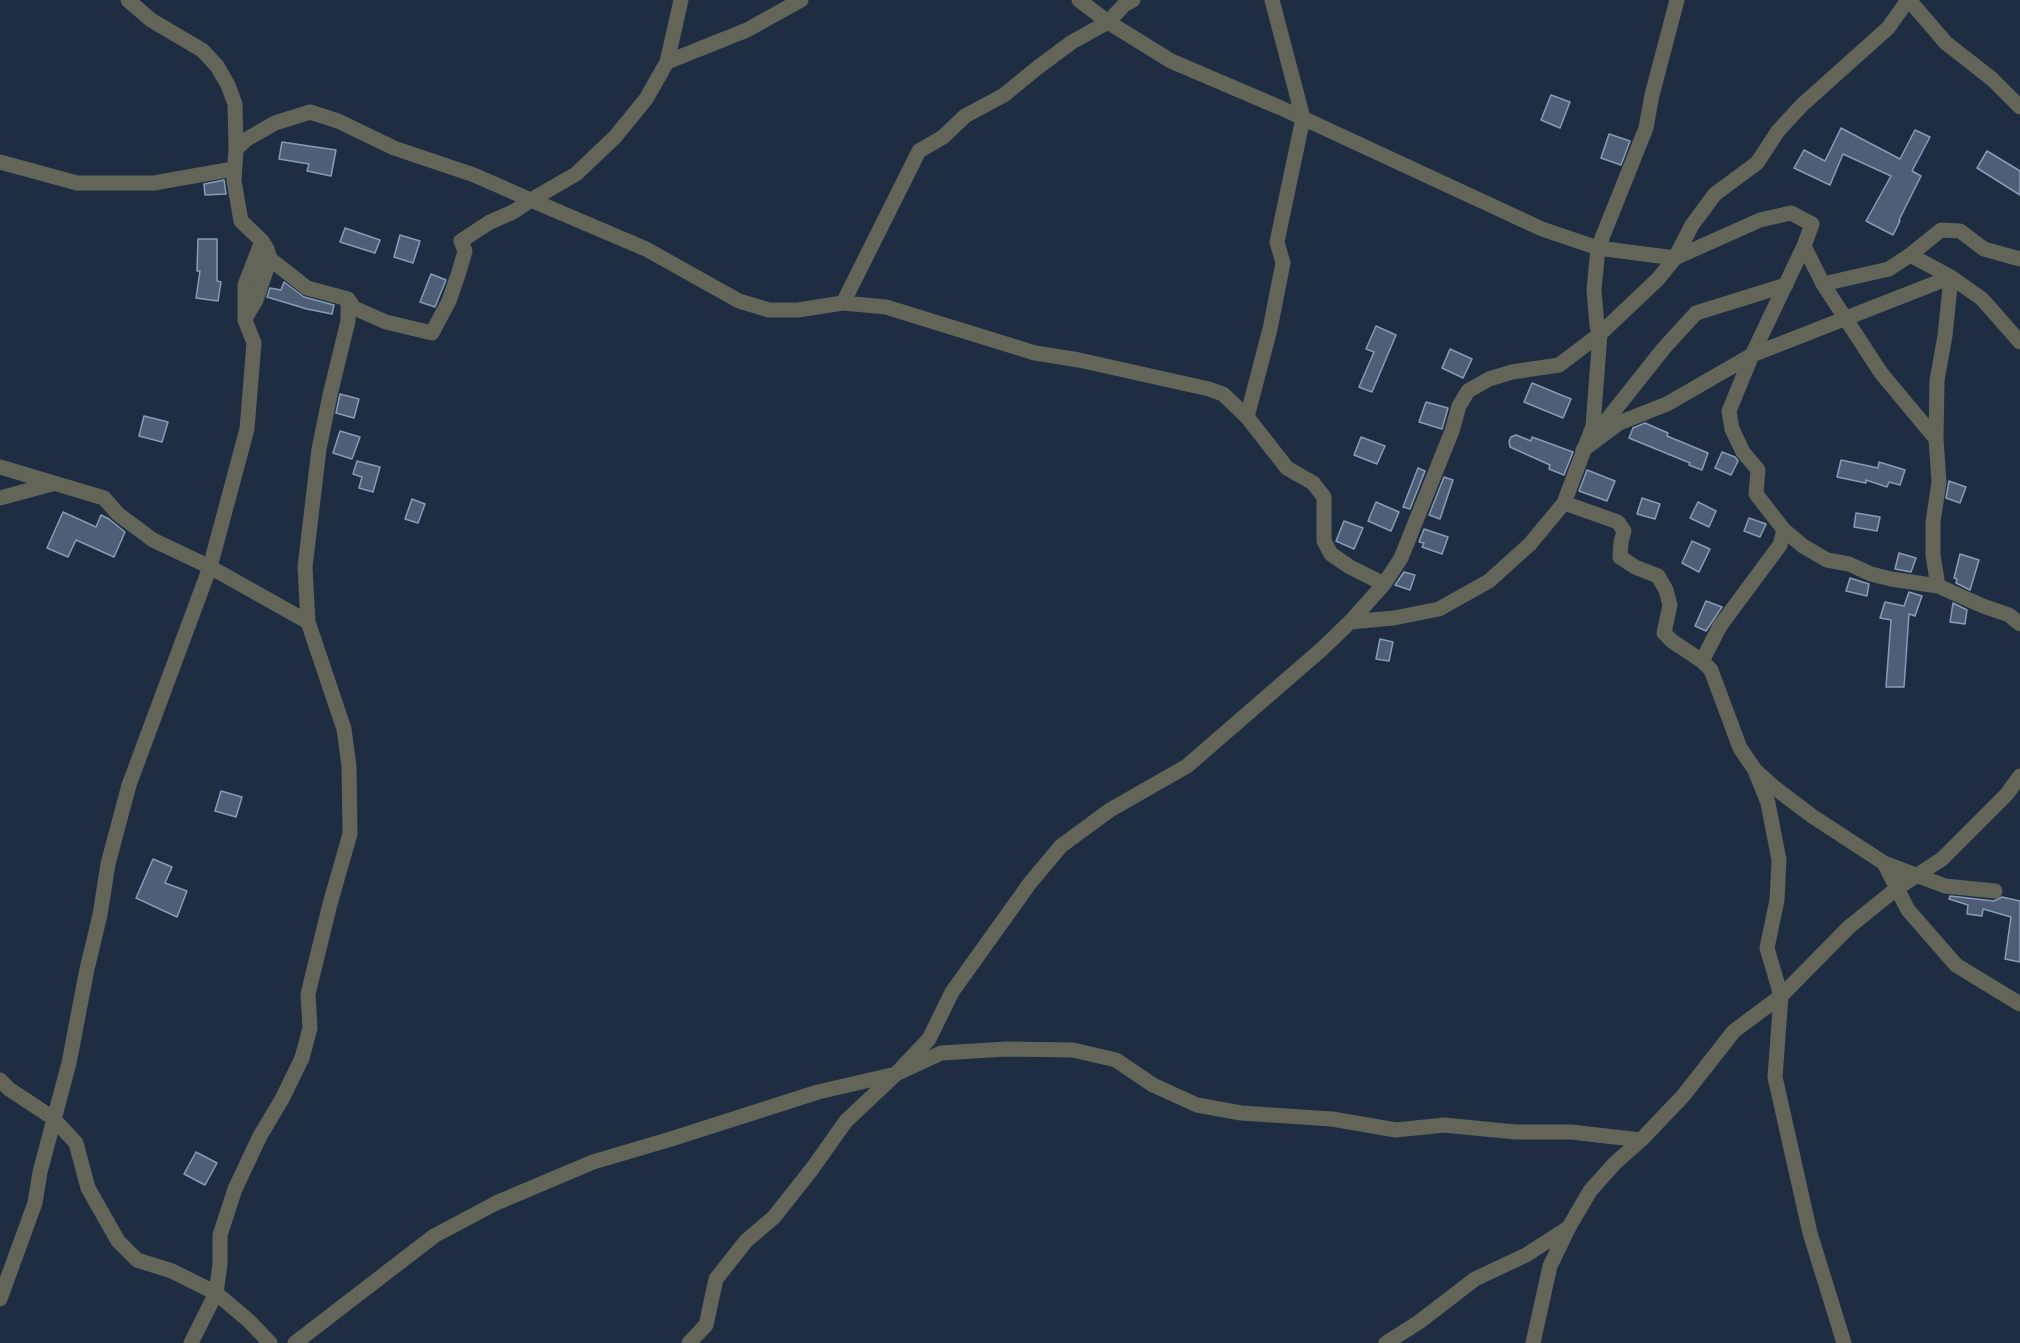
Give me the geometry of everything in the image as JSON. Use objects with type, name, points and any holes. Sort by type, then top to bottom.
[{"type":"street","points":[[128,0],[151,20],[202,51],[217,66],[235,104],[236,149],[233,169],[242,221],[262,241],[270,259],[307,288],[348,299],[354,308],[363,313],[432,333],[449,301],[459,272],[465,251],[461,241],[490,222],[513,212],[576,174],[615,137],[646,99],[667,62],[681,0]]},
{"type":"street","points":[[667,62],[747,30],[801,0]]},
{"type":"street","points":[[1079,0],[1108,22],[1171,61],[1303,118],[1542,229],[1598,248],[1675,258],[1760,220],[1791,213],[1812,224],[1729,411],[1732,429],[1743,452],[1758,470],[1756,494],[1784,530],[1803,546],[1827,560],[1849,564],[1871,574],[1891,579],[1938,586],[2009,615],[2020,624]]},
{"type":"street","points":[[843,303],[919,151],[943,137],[964,116],[1004,95],[1063,49],[1108,22],[1124,5],[1133,0]]},
{"type":"street","points":[[1247,417],[1270,329],[1283,263],[1277,242],[1303,118],[1272,0]]},
{"type":"street","points":[[1350,621],[1394,618],[1439,609],[1489,581],[1530,544],[1564,503],[1593,426],[1600,334],[1597,326],[1594,290],[1598,248],[1646,128],[1652,95],[1677,0]]},
{"type":"street","points":[[689,1343],[706,1326],[716,1280],[746,1241],[774,1217],[812,1170],[846,1121],[929,1039],[952,992],[1030,883],[1061,846],[1110,810],[1187,766],[1350,621],[1384,584],[1401,558],[1452,431],[1459,406],[1467,391],[1489,379],[1512,372],[1559,365],[1600,334],[1658,279],[1675,258],[1692,225],[1715,194],[1757,163],[1778,131],[1796,111],[1888,28],[1909,0],[1946,43],[1992,79],[2020,107]]},
{"type":"street","points":[[236,149],[247,139],[275,123],[310,112],[338,120],[394,148],[474,175],[646,249],[739,300],[769,310],[798,310],[843,303],[886,307],[1035,353],[1079,360],[1223,394],[1247,417],[1287,468],[1313,483],[1324,497],[1324,541],[1331,554],[1384,584]]},
{"type":"street","points":[[0,162],[77,183],[154,183],[233,169]]},
{"type":"street","points":[[1823,284],[1889,269],[1941,230],[1960,231],[1984,249],[2020,260]]},
{"type":"street","points":[[0,1299],[35,1203],[53,1118],[69,1063],[100,915],[108,864],[129,784],[210,567],[247,429],[254,343],[244,320],[245,285],[262,241]]},
{"type":"street","points":[[1804,246],[1823,284],[1881,374],[1936,439]]},
{"type":"street","points":[[1910,255],[1951,277],[1982,298],[2020,342]]},
{"type":"street","points":[[244,320],[256,300],[270,259]]},
{"type":"street","points":[[1583,450],[1619,423],[1667,404],[1720,372],[1752,356],[1951,277]]},
{"type":"street","points":[[1938,586],[1933,555],[1933,522],[1939,482],[1936,439],[1937,380],[1945,336],[1951,277]]},
{"type":"street","points":[[1583,450],[1664,348],[1696,313],[1786,285]]},
{"type":"street","points":[[191,1343],[216,1293],[220,1264],[220,1235],[235,1189],[302,1058],[310,1028],[308,994],[350,834],[349,766],[344,729],[308,622],[305,567],[319,449],[348,321],[348,299]]},
{"type":"street","points":[[0,467],[104,498],[118,514],[153,540],[210,567],[308,622]]},
{"type":"street","points":[[0,498],[53,484]]},
{"type":"street","points":[[1564,503],[1618,522],[1624,531],[1620,557],[1635,567],[1658,576],[1666,590],[1670,605],[1664,633],[1711,670],[1737,740],[1755,770],[1768,803],[1779,860],[1777,900],[1767,948],[1781,996],[1775,1077],[1810,1233],[1844,1343]]},
{"type":"street","points":[[1702,661],[1720,626],[1780,545],[1784,530]]},
{"type":"street","points":[[1755,770],[1774,788],[1812,816],[1884,863],[1945,886],[1995,891]]},
{"type":"street","points":[[1533,1343],[1550,1266],[1590,1191],[1683,1096],[1734,1031],[1781,996],[1849,927],[1896,889],[1942,859],[2007,794],[2020,776]]},
{"type":"street","points":[[1884,863],[1908,910],[1956,965],[2020,1004]]},
{"type":"street","points":[[295,1343],[434,1236],[496,1203],[593,1162],[818,1092],[896,1074],[941,1053],[1007,1049],[1073,1050],[1116,1060],[1153,1085],[1197,1105],[1241,1113],[1332,1119],[1396,1130],[1444,1125],[1515,1132],[1571,1132],[1641,1140]]},
{"type":"street","points":[[0,1080],[9,1089],[53,1118],[76,1143],[88,1188],[118,1241],[137,1260],[172,1271],[216,1293],[249,1321],[270,1343]]},
{"type":"street","points":[[1386,1343],[1419,1322],[1475,1279],[1526,1255],[1569,1227]]},
{"type":"building","points":[[1551,95],[1570,102],[1560,128],[1541,120]]},
{"type":"building","points":[[1841,128],[1900,159],[1915,130],[1930,137],[1912,171],[1921,176],[1893,235],[1866,221],[1891,176],[1843,154],[1830,185],[1794,168],[1804,150],[1825,161]]},
{"type":"building","points":[[1609,134],[1630,141],[1621,165],[1601,158]]},
{"type":"building","points":[[282,142],[336,150],[331,176],[307,171],[309,164],[279,159]]},
{"type":"building","points":[[1987,151],[2020,171],[2020,195],[1977,168]]},
{"type":"building","points":[[224,180],[226,194],[205,195],[204,184]]},
{"type":"building","points":[[345,228],[380,240],[375,253],[340,242]]},
{"type":"building","points":[[400,235],[420,241],[413,263],[394,257]]},
{"type":"building","points":[[198,239],[217,239],[217,281],[221,282],[218,301],[196,298],[200,271],[197,271]]},
{"type":"building","points":[[431,274],[446,280],[435,307],[420,302]]},
{"type":"building","points":[[284,282],[304,297],[334,305],[332,314],[267,297],[270,288],[281,290]]},
{"type":"building","points":[[1376,326],[1396,335],[1372,392],[1359,387],[1374,352],[1366,349]]},
{"type":"building","points":[[1450,349],[1472,359],[1463,378],[1442,368]]},
{"type":"building","points":[[1532,383],[1571,399],[1563,418],[1524,402]]},
{"type":"building","points":[[340,394],[359,399],[354,418],[336,413]]},
{"type":"building","points":[[1426,402],[1448,408],[1442,429],[1419,422]]},
{"type":"building","points":[[144,416],[168,422],[162,442],[139,436]]},
{"type":"building","points":[[1645,423],[1668,433],[1667,436],[1708,453],[1702,470],[1629,438],[1633,428]]},
{"type":"building","points":[[340,431],[360,437],[352,459],[333,453]]},
{"type":"building","points":[[1516,435],[1531,441],[1532,437],[1573,452],[1564,475],[1549,469],[1550,465],[1510,447],[1511,437]]},
{"type":"building","points":[[1361,437],[1385,446],[1377,464],[1354,455]]},
{"type":"building","points":[[1722,452],[1735,457],[1738,461],[1731,475],[1715,468]]},
{"type":"building","points":[[1841,460],[1878,468],[1879,462],[1905,470],[1900,485],[1889,482],[1887,487],[1866,480],[1866,483],[1837,477]]},
{"type":"building","points":[[357,461],[380,467],[373,492],[359,488],[362,477],[353,474]]},
{"type":"building","points":[[1418,468],[1425,471],[1410,509],[1403,507]]},
{"type":"building","points":[[1587,470],[1615,481],[1607,501],[1579,491]]},
{"type":"building","points":[[1444,477],[1453,480],[1440,519],[1429,515]]},
{"type":"building","points":[[1949,481],[1966,487],[1960,503],[1946,498]]},
{"type":"building","points":[[1642,498],[1660,504],[1655,519],[1637,514]]},
{"type":"building","points":[[412,499],[425,504],[418,523],[405,519]]},
{"type":"building","points":[[1376,502],[1399,512],[1391,531],[1368,521]]},
{"type":"building","points":[[1698,502],[1716,511],[1709,527],[1690,518]]},
{"type":"building","points":[[63,512],[96,527],[101,515],[125,532],[114,557],[76,540],[68,557],[47,548]]},
{"type":"building","points":[[1856,513],[1880,517],[1877,531],[1854,527]]},
{"type":"building","points":[[1749,518],[1766,524],[1760,537],[1744,531]]},
{"type":"building","points":[[1344,521],[1363,528],[1354,549],[1336,541]]},
{"type":"building","points":[[1424,529],[1448,537],[1442,554],[1422,547],[1424,543],[1419,542]]},
{"type":"building","points":[[1692,541],[1710,549],[1699,572],[1682,563]]},
{"type":"building","points":[[1899,553],[1916,558],[1911,572],[1895,569]]},
{"type":"building","points":[[1960,554],[1979,560],[1970,590],[1956,583],[1957,579],[1954,578]]},
{"type":"building","points":[[1404,572],[1415,575],[1410,590],[1395,585]]},
{"type":"building","points":[[1850,578],[1869,584],[1867,596],[1846,591]]},
{"type":"building","points":[[1909,592],[1922,596],[1915,616],[1909,614],[1904,687],[1886,687],[1891,620],[1880,618],[1885,602],[1904,606]]},
{"type":"building","points":[[1706,601],[1722,607],[1706,631],[1695,626]]},
{"type":"building","points":[[1953,603],[1967,610],[1965,624],[1950,622]]},
{"type":"building","points":[[1380,639],[1393,642],[1389,661],[1376,659]]},
{"type":"building","points":[[221,791],[242,797],[236,817],[215,811]]},
{"type":"building","points":[[153,859],[172,867],[165,883],[187,891],[177,917],[136,898]]},
{"type":"building","points":[[1950,896],[1994,901],[2002,897],[2020,901],[2020,962],[2005,959],[2011,917],[1983,909],[1982,916],[1967,914],[1968,905],[1949,899]]},
{"type":"building","points":[[196,1152],[217,1163],[205,1185],[184,1174]]}]
